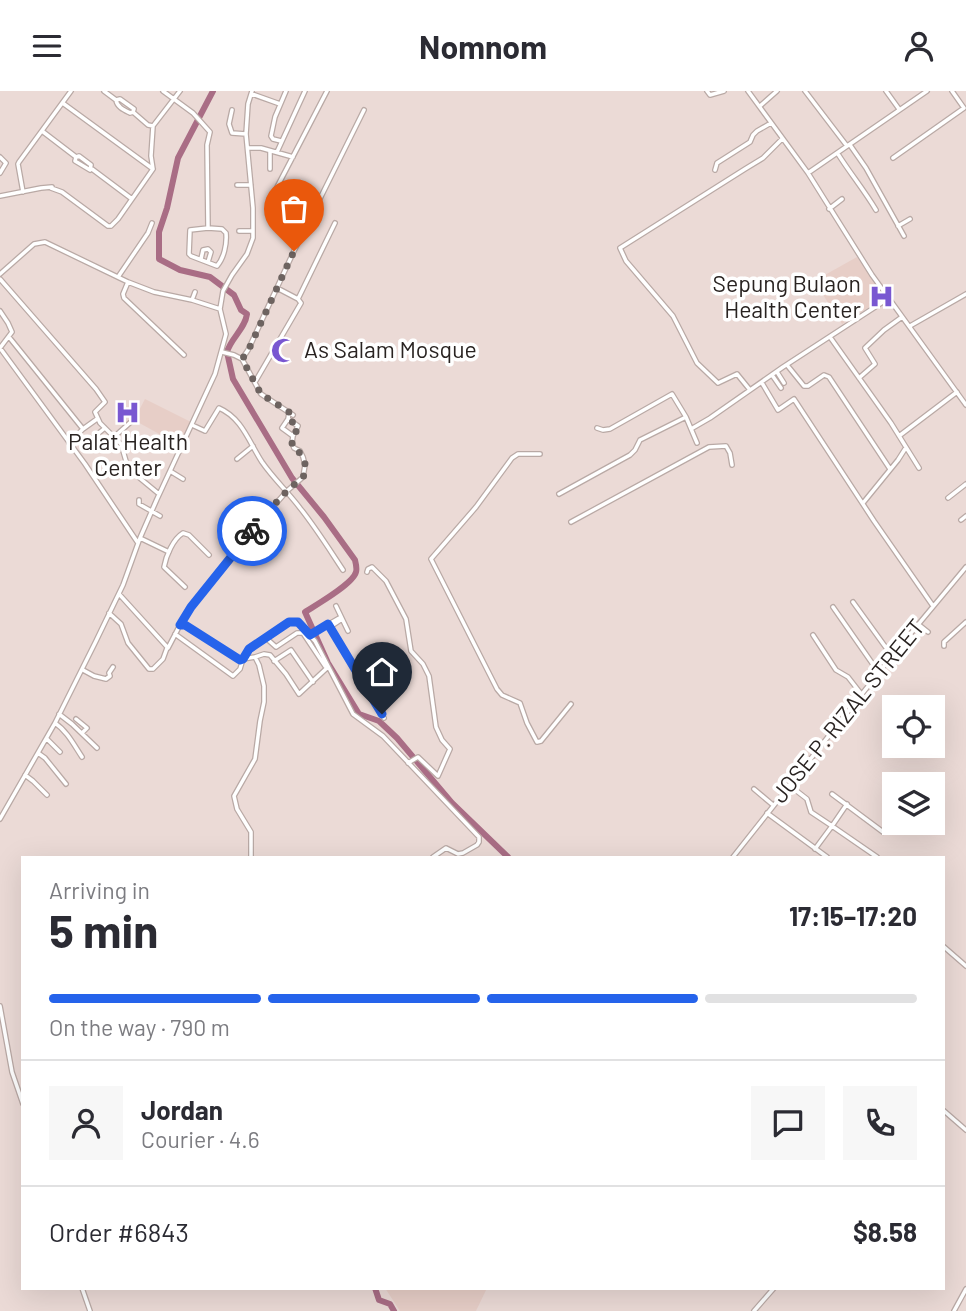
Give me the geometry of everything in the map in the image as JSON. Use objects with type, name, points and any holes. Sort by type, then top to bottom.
[{"type":"street","points":[[23,191],[18,164],[71,91]]},
{"type":"street","points":[[104,91],[125,110],[133,112],[153,127]]},
{"type":"street","points":[[163,91],[197,117],[210,132],[207,145],[208,229]]},
{"type":"street","points":[[0,196],[52,187],[62,191],[108,226],[114,224],[153,169],[153,127],[180,91]]},
{"type":"street","points":[[281,141],[271,136],[275,117],[286,91]]},
{"type":"street","points":[[277,152],[305,91]]},
{"type":"street","points":[[303,233],[302,222],[296,213],[286,209],[282,204],[282,197],[275,193],[327,91]]},
{"type":"street","points":[[707,91],[710,95],[724,91]]},
{"type":"street","points":[[748,91],[808,173],[889,298],[966,405]]},
{"type":"street","points":[[751,96],[756,91]]},
{"type":"street","points":[[760,106],[777,91]]},
{"type":"street","points":[[805,91],[866,168],[904,236]]},
{"type":"street","points":[[886,91],[900,110]]},
{"type":"street","points":[[808,173],[927,91]]},
{"type":"street","points":[[892,158],[964,109],[952,91]]},
{"type":"street","points":[[0,819],[47,739],[119,594],[151,511],[226,353],[226,334],[220,309],[225,286],[250,249],[253,231],[246,134],[248,104],[252,92],[280,104]]},
{"type":"street","points":[[961,104],[966,101]]},
{"type":"street","points":[[64,104],[153,169]]},
{"type":"street","points":[[232,110],[229,124],[232,133],[246,134]]},
{"type":"street","points":[[242,359],[364,110]]},
{"type":"street","points":[[715,170],[717,163],[750,142],[757,131],[771,123]]},
{"type":"street","points":[[42,131],[76,157],[75,161],[88,170],[91,169],[132,199]]},
{"type":"street","points":[[750,390],[737,375],[718,383],[697,363],[673,316],[626,261],[620,248],[763,157],[782,139]]},
{"type":"street","points":[[247,148],[261,148],[293,157]]},
{"type":"street","points":[[270,151],[270,169]]},
{"type":"street","points":[[837,153],[876,210]]},
{"type":"street","points":[[0,157],[6,163],[0,173]]},
{"type":"street","points":[[237,185],[251,185]]},
{"type":"street","points":[[829,209],[842,199]]},
{"type":"street","points":[[898,226],[910,219]]},
{"type":"street","points":[[118,277],[152,223]]},
{"type":"street","points":[[298,299],[335,223]]},
{"type":"street","points":[[208,229],[222,229],[226,233],[219,265],[189,255],[190,230],[208,229]]},
{"type":"street","points":[[239,231],[253,231]]},
{"type":"street","points":[[0,274],[34,244],[45,242],[154,292],[220,309]]},
{"type":"street","points":[[200,260],[203,250],[208,249],[211,252],[208,263]]},
{"type":"street","points":[[0,279],[104,401],[95,412],[97,419],[122,448],[126,461],[139,478],[159,494]]},
{"type":"street","points":[[128,282],[124,298],[184,355]]},
{"type":"street","points":[[255,382],[301,303],[276,288]]},
{"type":"street","points":[[192,300],[195,292]]},
{"type":"street","points":[[910,326],[966,294]]},
{"type":"street","points":[[691,429],[889,298]]},
{"type":"street","points":[[0,311],[12,329],[0,348],[139,540],[169,552]]},
{"type":"street","points":[[859,378],[875,364],[865,348],[903,316]]},
{"type":"street","points":[[9,337],[83,429]]},
{"type":"street","points":[[830,337],[919,468]]},
{"type":"street","points":[[226,353],[242,359],[263,395],[293,415]]},
{"type":"street","points":[[787,365],[804,386],[824,375],[829,377],[890,469]]},
{"type":"street","points":[[774,373],[784,383]]},
{"type":"street","points":[[774,373],[780,389]]},
{"type":"street","points":[[762,383],[778,410],[794,399],[933,606]]},
{"type":"street","points":[[899,436],[957,392]]},
{"type":"street","points":[[597,428],[610,429],[671,394],[686,417],[697,443]]},
{"type":"street","points":[[192,425],[205,431],[218,409],[221,409],[241,426],[268,470],[319,533],[343,571]]},
{"type":"street","points":[[289,412],[282,428],[293,436]]},
{"type":"street","points":[[559,494],[630,455],[640,440],[686,417]]},
{"type":"street","points":[[69,443],[97,419]]},
{"type":"street","points":[[114,437],[133,419]]},
{"type":"street","points":[[109,613],[121,624],[128,643],[149,669],[153,669],[163,659],[191,607],[248,534],[303,477],[303,457],[300,451],[293,448],[292,443],[298,426],[288,419]]},
{"type":"street","points":[[90,440],[105,428]]},
{"type":"street","points":[[237,459],[253,446]]},
{"type":"street","points":[[571,522],[709,447],[726,446],[732,465]]},
{"type":"street","points":[[863,504],[905,451],[905,446]]},
{"type":"street","points":[[168,447],[178,452]]},
{"type":"street","points":[[540,454],[518,454],[512,458],[477,507],[431,559],[498,689],[502,695],[520,703],[537,742],[541,741],[571,704]]},
{"type":"street","points":[[134,471],[142,465]]},
{"type":"street","points":[[170,471],[183,479]]},
{"type":"street","points":[[948,498],[966,484]]},
{"type":"street","points":[[139,500],[139,504],[160,516]]},
{"type":"street","points":[[961,520],[966,516]]},
{"type":"street","points":[[185,587],[164,567],[178,535],[183,533],[192,538],[209,555]]},
{"type":"street","name":"JOSE P. RIZAL STREET","points":[[734,856],[966,566]]},
{"type":"street","points":[[366,572],[369,567],[373,567],[382,576],[405,617],[411,651],[421,661],[429,676],[436,727],[450,749],[438,776],[418,758],[412,761]]},
{"type":"street","points":[[119,594],[168,647]]},
{"type":"street","points":[[853,601],[892,656]]},
{"type":"street","points":[[336,606],[348,631]]},
{"type":"street","points":[[833,607],[879,673]]},
{"type":"street","points":[[311,634],[341,618]]},
{"type":"street","points":[[175,634],[233,675],[240,669],[249,649],[289,622],[300,624],[311,634],[354,714],[412,761],[480,839],[477,845],[463,853],[458,854],[446,848],[434,856]]},
{"type":"street","points":[[944,646],[944,642],[966,622]]},
{"type":"street","points":[[918,624],[928,632]]},
{"type":"street","points":[[180,625],[185,625],[238,659],[269,654],[299,694],[328,668]]},
{"type":"street","points":[[329,625],[384,717]]},
{"type":"street","points":[[266,638],[276,647],[297,633],[303,633],[328,668]]},
{"type":"street","points":[[813,635],[836,670],[848,677],[862,695]]},
{"type":"street","points":[[274,661],[291,650],[313,682]]},
{"type":"street","points":[[251,856],[251,832],[237,809],[234,796],[255,759],[264,702],[264,686],[255,657]]},
{"type":"street","points":[[82,669],[106,679],[113,667]]},
{"type":"street","points":[[59,714],[97,748]]},
{"type":"street","points":[[72,724],[78,718],[86,728],[82,733]]},
{"type":"street","points":[[55,723],[65,730],[82,757]]},
{"type":"street","points":[[47,739],[60,752]]},
{"type":"street","points":[[38,753],[66,784]]},
{"type":"street","points":[[25,775],[47,795]]},
{"type":"street","points":[[789,785],[807,799],[811,812],[876,856]]},
{"type":"street","points":[[754,789],[773,805]]},
{"type":"street","points":[[832,794],[882,831]]},
{"type":"street","points":[[815,849],[846,804]]},
{"type":"street","points":[[767,813],[826,856]]},
{"type":"street","points":[[945,948],[966,967]]},
{"type":"street","points":[[0,1006],[12,1072],[21,1098]]},
{"type":"street","points":[[945,1112],[966,1130]]},
{"type":"street","points":[[954,1311],[966,1289]]},
{"type":"street","points":[[83,1290],[90,1311]]},
{"type":"street","points":[[763,1311],[756,1309],[772,1290]]},
{"type":"shaded area","points":[[857,257],[883,293],[869,302],[871,306],[842,324],[814,281]]},
{"type":"shaded area","points":[[145,399],[191,422],[179,445],[134,420]]},
{"type":"shaded area","points":[[386,1290],[486,1290],[476,1311],[400,1311]]},
{"type":"waterway","points":[[213,91],[178,158],[159,232],[159,259],[180,270],[210,277],[234,295],[241,310],[247,314],[227,352],[233,379],[292,478],[355,560],[356,572],[353,577],[334,594],[305,612],[328,663],[359,714],[379,721],[397,738],[452,803],[507,856]]},
{"type":"waterway","points":[[376,1290],[379,1300],[390,1304],[394,1311]]},
{"type":"way so far","points":[[252,531],[293,484],[303,477],[305,465],[300,451],[293,448],[292,443],[298,426],[288,419],[289,412],[261,394],[242,359],[294,251]]},
{"type":"place","name":"Sepung Bulaon Health Center","points":[[881,297]]},
{"type":"place","name":"As Salam Mosque","points":[[284,350]]},
{"type":"place","name":"Palat Health Center","points":[[128,412]]},
{"type":"route","points":[[252,531],[191,607],[180,625],[185,625],[240,660],[249,649],[289,622],[298,622],[310,635],[328,624],[382,714]]}]
